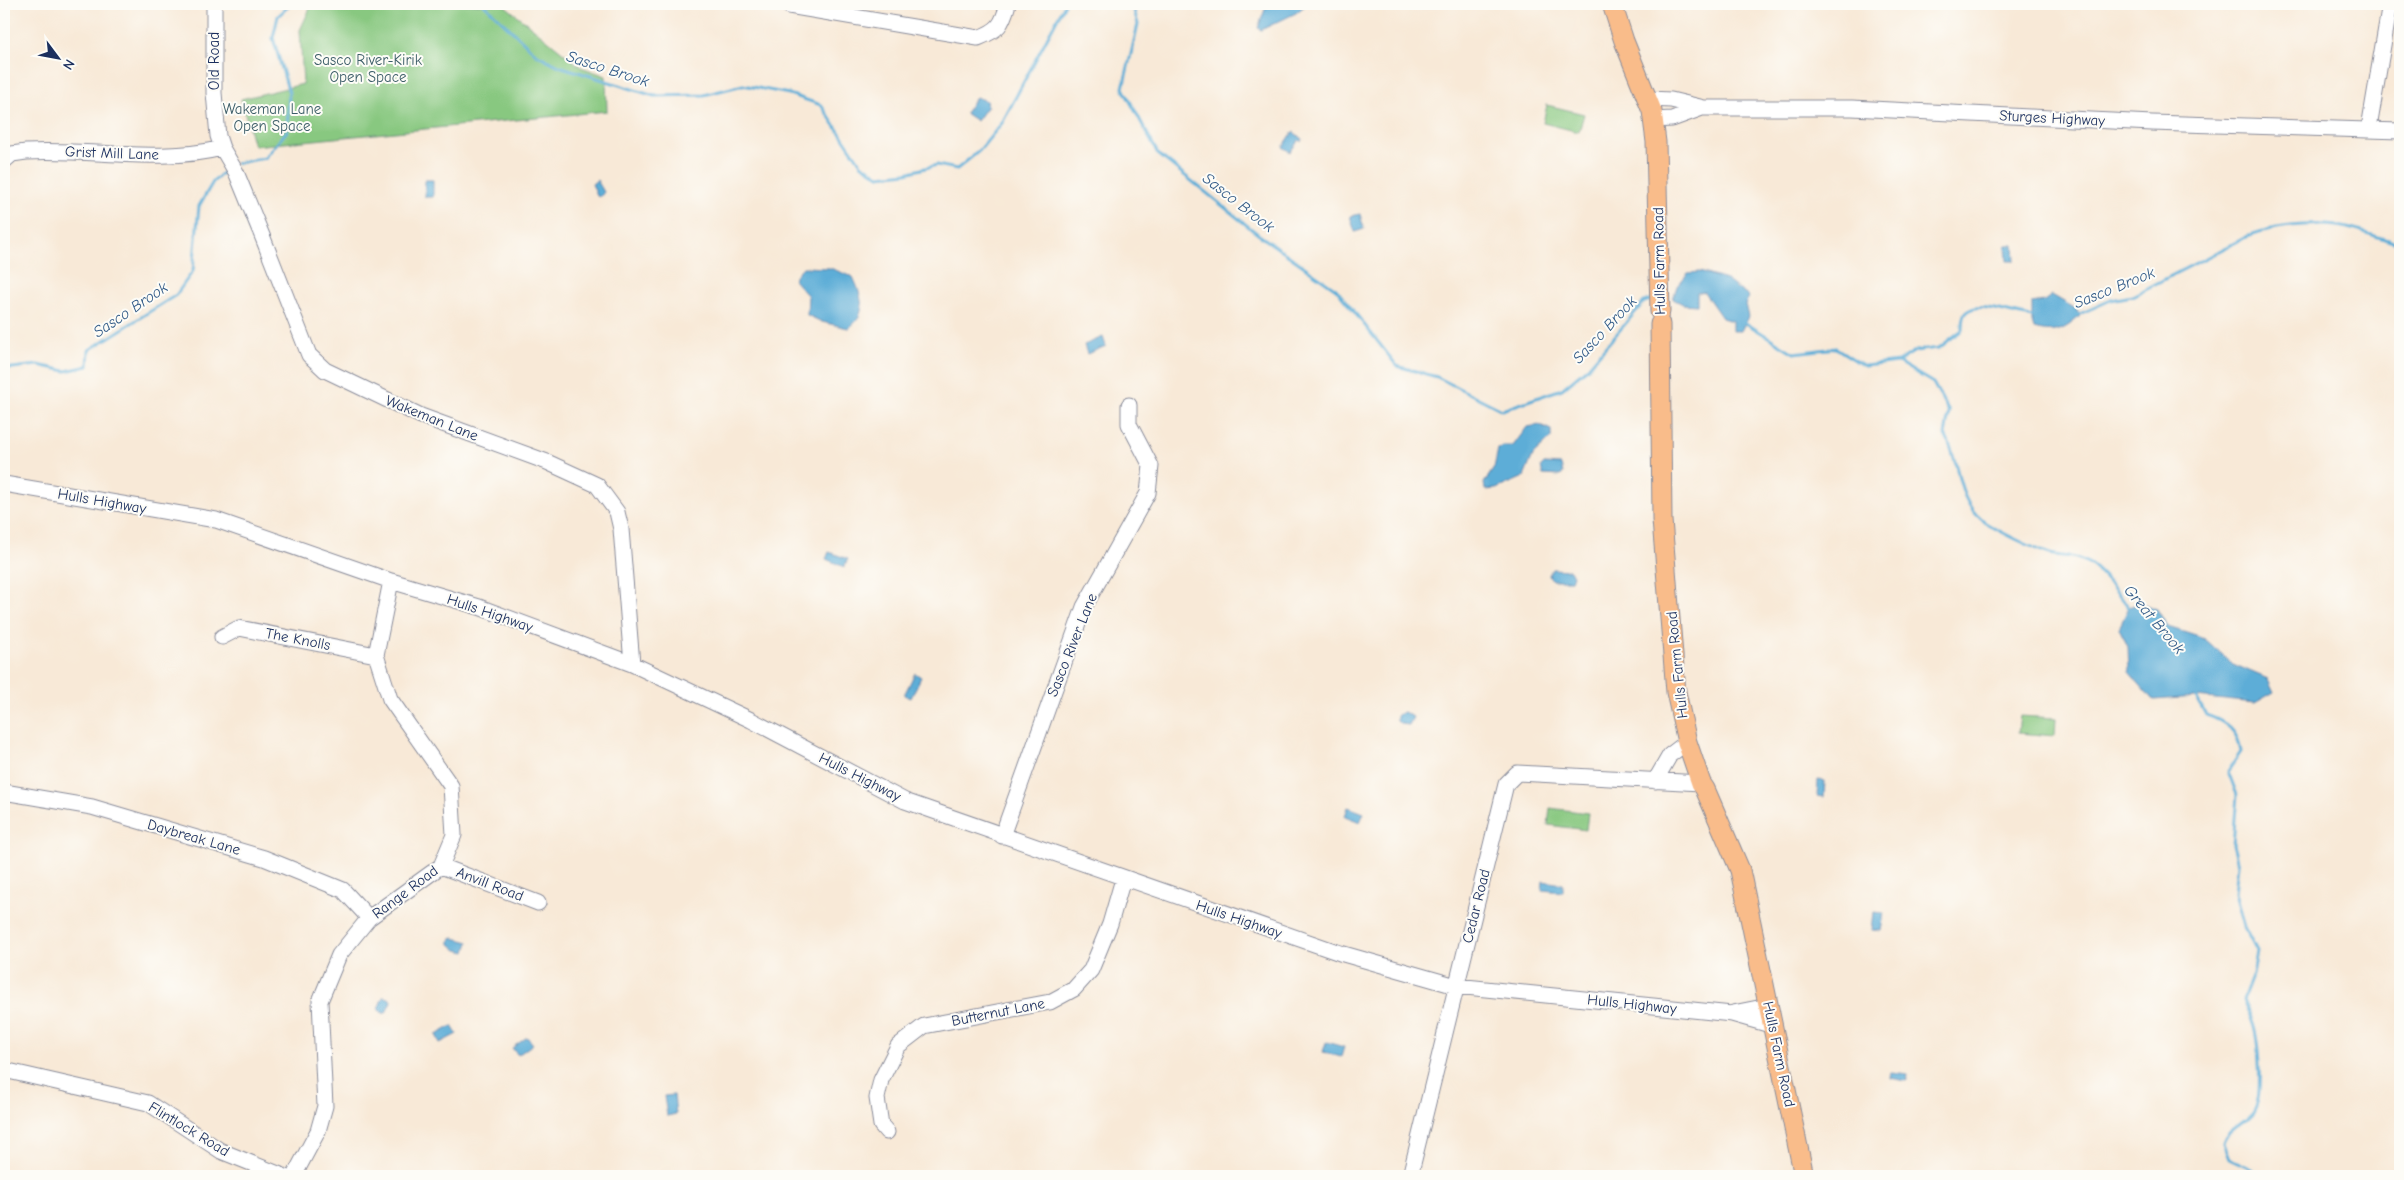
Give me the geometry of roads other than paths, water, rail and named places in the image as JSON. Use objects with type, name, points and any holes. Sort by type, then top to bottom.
[{"type":"main road","name":"Hulls Farm Road","points":[[1612,4],[1624,41],[1648,99],[1654,128],[1660,284],[1662,520],[1676,692],[1686,742],[1700,783],[1705,789],[1740,870],[1804,1176]]},
{"type":"street","name":"Old Road","points":[[214,4],[214,93],[218,136],[229,160]]},
{"type":"street","points":[[789,6],[978,38],[996,31],[1005,16],[1008,4]]},
{"type":"street","points":[[2369,128],[2390,4]]},
{"type":"street","name":"Sturges Highway","points":[[1648,99],[1671,100],[1704,108],[1852,108],[2152,123],[2369,128],[2400,131]]},
{"type":"street","name":"Sturges Highway","points":[[1654,128],[1672,119],[1704,108]]},
{"type":"street","name":"Grist Mill Lane","points":[[4,161],[12,154],[26,152],[168,155],[207,152],[229,160]]},
{"type":"street","name":"Wakeman Lane","points":[[229,160],[309,355],[325,370],[421,416],[547,462],[597,485],[617,512],[621,529],[632,664]]},
{"type":"street","name":"Sasco River Lane","points":[[1002,836],[1084,607],[1148,493],[1151,466],[1129,424],[1129,405]]},
{"type":"street","name":"Hulls Highway","points":[[4,484],[216,520],[391,582],[479,608],[632,664],[751,720],[905,801],[1123,879],[1340,953],[1456,986],[1732,1014],[1774,1026]]},
{"type":"street","name":"Range Road","points":[[294,1176],[318,1131],[325,1106],[320,1001],[339,955],[369,918],[441,866],[454,835],[451,786],[390,700],[376,655],[391,582]]},
{"type":"street","name":"The Knolls","points":[[222,637],[239,628],[376,655]]},
{"type":"street","points":[[1655,781],[1670,756],[1686,742]]},
{"type":"street","name":"Cedar Road","points":[[1410,1176],[1506,784],[1517,773],[1700,783]]},
{"type":"street","name":"Daybreak Lane","points":[[4,792],[92,807],[264,858],[343,890],[369,918]]},
{"type":"street","name":"Anvill Road","points":[[441,866],[538,903]]},
{"type":"street","name":"Butternut Lane","points":[[887,1132],[881,1125],[877,1098],[881,1080],[898,1046],[924,1026],[1050,1002],[1074,989],[1091,970],[1110,924],[1123,879]]},
{"type":"street","name":"Hulls Highway","points":[[1732,1014],[1768,1006]]},
{"type":"street","name":"Flintlock Road","points":[[4,1070],[148,1103],[221,1151],[283,1176]]},
{"type":"water","points":[[1267,4],[1307,4],[1296,13],[1261,30],[1258,28]]},
{"type":"water","points":[[976,97],[987,101],[986,104],[988,106],[977,121],[965,113]]},
{"type":"water","points":[[1293,132],[1303,139],[1301,142],[1299,140],[1290,152],[1283,147]]},
{"type":"water","points":[[425,180],[433,180],[433,197],[425,197]]},
{"type":"water","points":[[597,180],[604,192],[600,197],[597,196],[592,184]]},
{"type":"water","points":[[1360,214],[1364,229],[1355,232],[1350,216]]},
{"type":"water","points":[[2006,245],[2014,245],[2015,261],[2007,261]]},
{"type":"water","points":[[803,267],[830,268],[853,277],[861,298],[861,312],[854,323],[848,328],[822,322],[807,315],[808,296],[794,280],[796,274]]},
{"type":"water","points":[[1700,272],[1726,280],[1749,297],[1745,304],[1748,317],[1741,331],[1732,331],[1732,321],[1722,318],[1704,292],[1697,293],[1697,305],[1683,304],[1673,299],[1677,286],[1688,273]]},
{"type":"water","points":[[2052,295],[2076,309],[2080,316],[2059,330],[2041,331],[2034,329],[2032,303],[2044,301]]},
{"type":"water","points":[[1103,337],[1106,346],[1087,354],[1084,345]]},
{"type":"water","points":[[1540,425],[1551,430],[1551,438],[1533,455],[1524,477],[1496,489],[1485,490],[1484,483],[1494,468],[1498,449],[1503,446],[1513,446],[1527,427]]},
{"type":"water","points":[[1544,464],[1561,465],[1563,473],[1561,476],[1543,475],[1541,467]]},
{"type":"water","points":[[829,552],[848,559],[844,567],[826,559]]},
{"type":"water","points":[[1552,569],[1570,570],[1573,576],[1571,580],[1552,580],[1549,575]]},
{"type":"water","points":[[2139,604],[2157,609],[2168,627],[2205,639],[2233,664],[2268,679],[2274,692],[2255,703],[2196,697],[2153,700],[2129,672],[2128,647],[2119,628],[2129,607]]},
{"type":"water","points":[[915,673],[921,677],[911,698],[904,695]]},
{"type":"water","points":[[1404,712],[1413,717],[1409,725],[1400,724],[1397,721],[1397,715]]},
{"type":"water","points":[[1818,780],[1825,781],[1824,797],[1817,796]]},
{"type":"water","points":[[1348,807],[1364,813],[1360,822],[1345,816]]},
{"type":"water","points":[[1543,881],[1563,884],[1563,892],[1542,890]]},
{"type":"water","points":[[1874,912],[1884,913],[1881,931],[1872,930]]},
{"type":"water","points":[[454,938],[469,942],[466,952],[457,950],[450,944],[450,940]]},
{"type":"water","points":[[383,997],[389,998],[391,1001],[386,1013],[378,1009]]},
{"type":"water","points":[[452,1026],[457,1034],[440,1043],[436,1035]]},
{"type":"water","points":[[527,1037],[533,1044],[518,1055],[512,1048]]},
{"type":"water","points":[[1326,1042],[1344,1047],[1341,1057],[1323,1052]]},
{"type":"water","points":[[1891,1072],[1908,1074],[1907,1081],[1890,1078]]},
{"type":"water","points":[[674,1095],[676,1114],[667,1116],[664,1096]]},
{"type":"waterway","name":"Sasco Brook","points":[[237,163],[265,158],[287,131],[289,93],[273,38],[278,16],[291,4]]},
{"type":"waterway","name":"Sasco Brook","points":[[484,4],[536,54],[559,66],[654,96],[704,95],[743,85],[789,94],[821,105],[861,164],[879,176],[906,173],[937,165],[957,169],[979,151],[1002,123],[1065,4]]},
{"type":"waterway","name":"Sasco Brook","points":[[1132,4],[1138,24],[1123,88],[1158,154],[1259,235],[1336,289],[1397,366],[1437,377],[1502,410],[1562,389],[1588,367],[1644,302],[1654,299]]},
{"type":"waterway","name":"Sasco Brook","points":[[4,369],[38,365],[66,371],[88,366],[89,350],[176,295],[193,271],[199,206],[213,182],[229,167]]},
{"type":"waterway","name":"Sasco Brook","points":[[2075,316],[2111,300],[2132,296],[2250,235],[2271,229],[2304,225],[2337,226],[2361,231],[2400,244]]},
{"type":"waterway","name":"Sasco Brook","points":[[1744,322],[1794,353],[1836,348],[1864,366],[1898,362],[1915,351],[1939,348],[1962,330],[1962,320],[1969,310],[1977,308],[1996,309],[2035,317]]},
{"type":"waterway","name":"Great Brook","points":[[1898,362],[1933,383],[1949,412],[1945,435],[1954,457],[1963,491],[1973,511],[1987,524],[2033,547],[2047,553],[2080,559],[2091,565],[2112,586],[2131,610]]},
{"type":"waterway","name":"Great Brook","points":[[2195,695],[2206,715],[2219,720],[2230,728],[2237,738],[2241,752],[2228,771],[2237,795],[2233,845],[2238,864],[2235,893],[2244,927],[2257,952],[2253,974],[2243,1000],[2255,1030],[2259,1082],[2253,1113],[2232,1130],[2223,1143],[2229,1158],[2248,1167],[2258,1176]]},
{"type":"park label","name":"Sasco River-Kirik Open Space","points":[[368,68]]},
{"type":"park label","name":"Wakeman Lane Open Space","points":[[272,118]]}]
